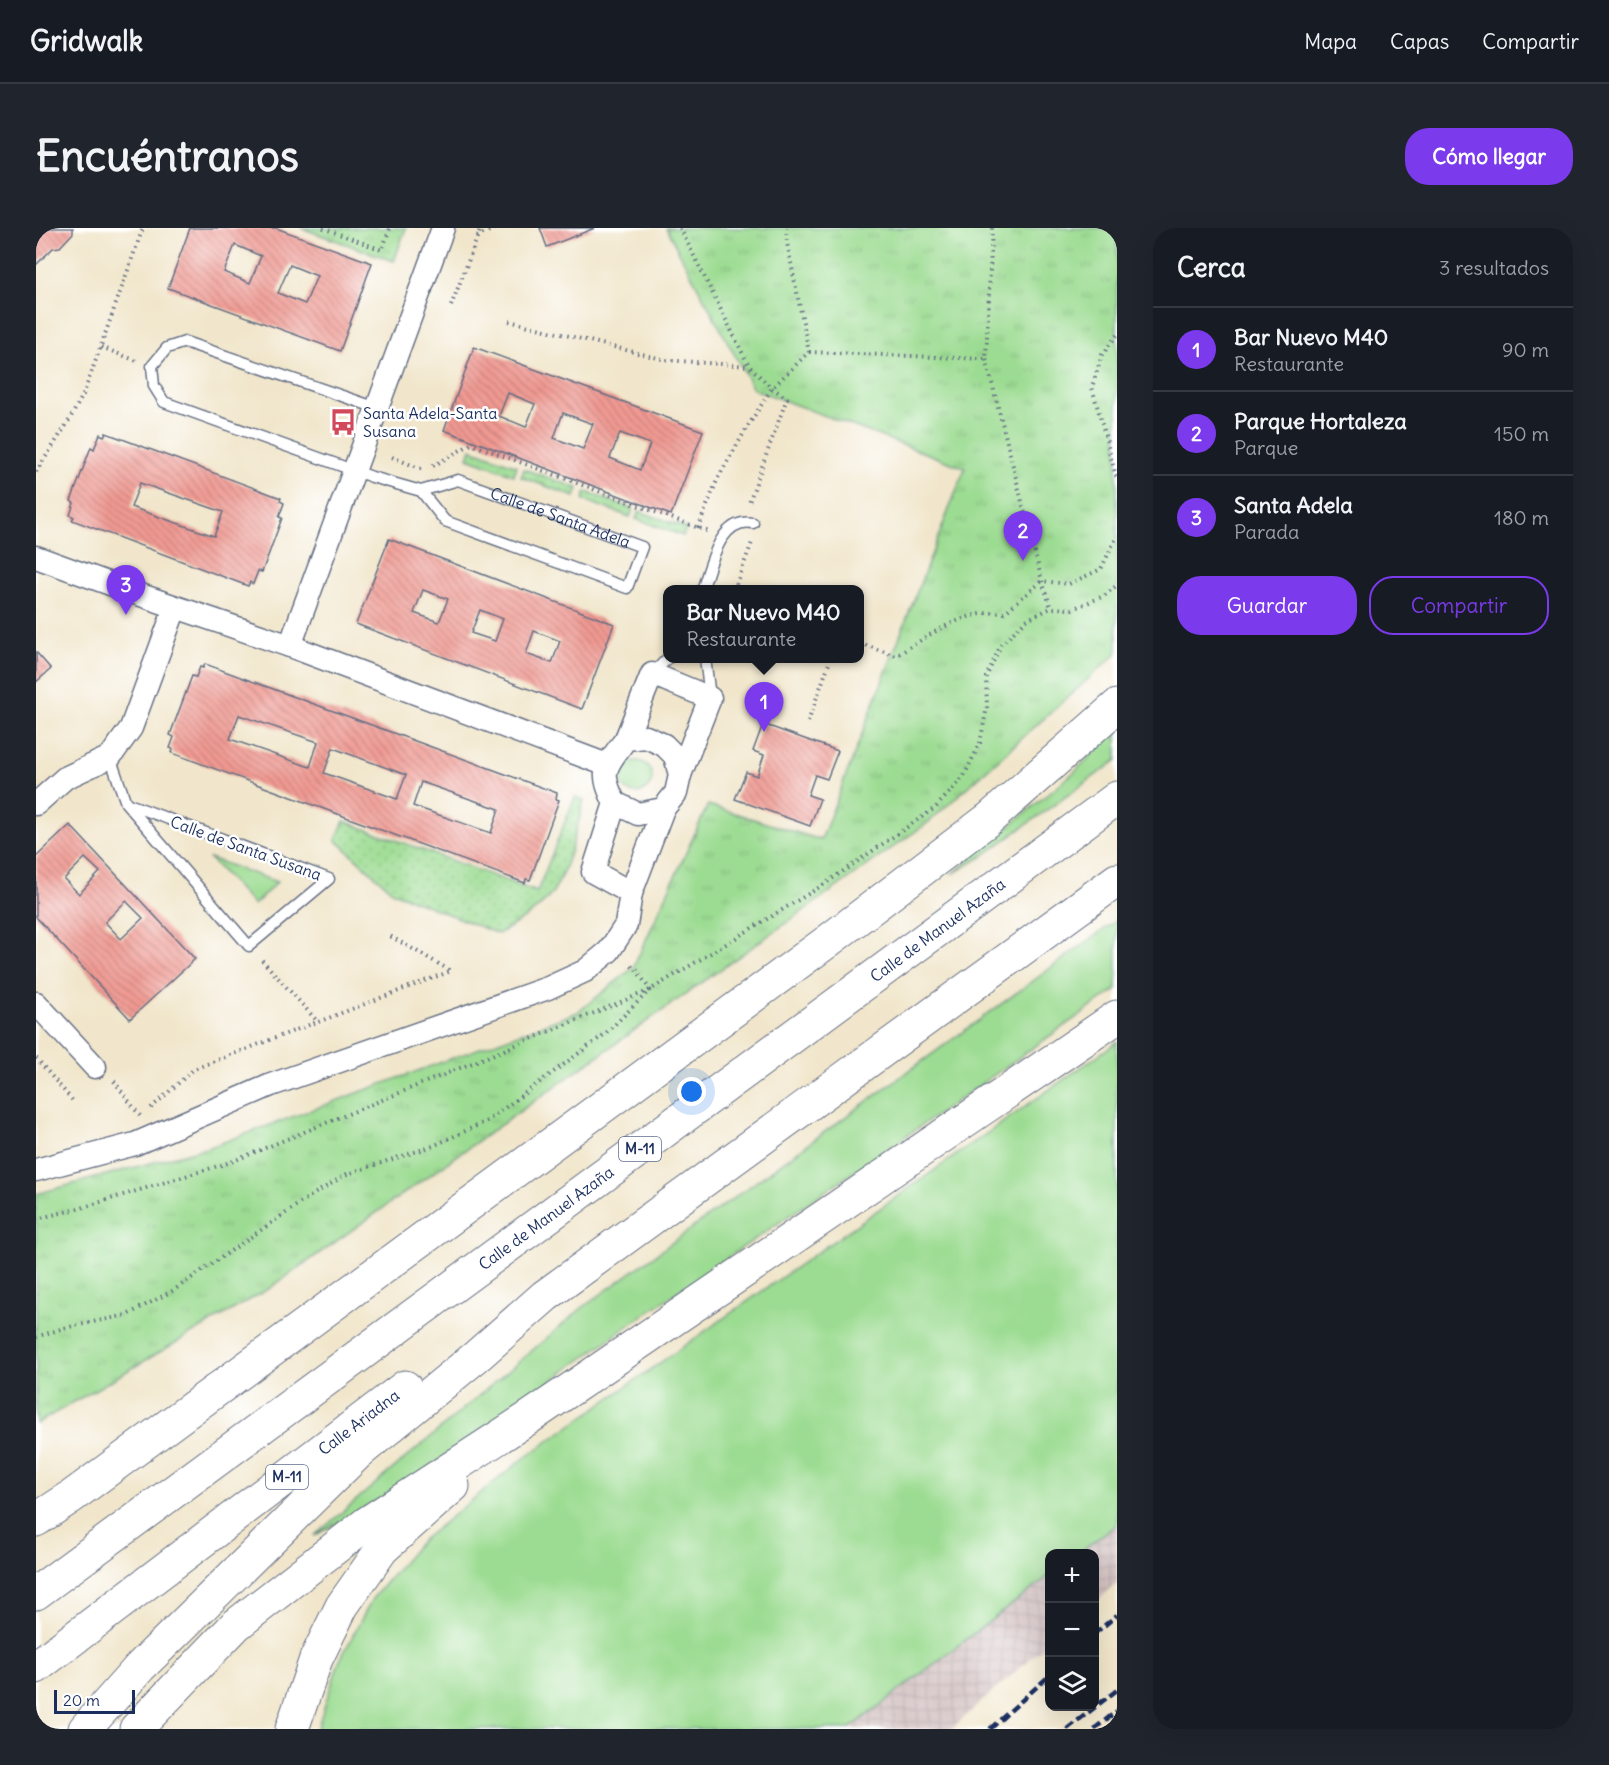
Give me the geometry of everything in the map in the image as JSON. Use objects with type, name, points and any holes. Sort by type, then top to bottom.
[{"type":"highway","points":[[36,1520],[71,1497],[828,941],[989,819],[1117,706]]},
{"type":"highway","name":"Calle de Manuel Azaña","points":[[120,1530],[1117,798]]},
{"type":"highway","name":"M-11","points":[[545,1296],[1117,880]]},
{"type":"highway","points":[[136,1729],[236,1625],[367,1523],[530,1417],[1117,1017]]},
{"type":"highway","points":[[85,1729],[140,1667],[358,1453],[478,1355],[545,1296]]},
{"type":"highway","name":"Calle Ariadna","points":[[36,1667],[473,1336],[545,1296]]},
{"type":"highway","points":[[292,1729],[316,1659],[342,1606],[382,1550],[530,1417]]},
{"type":"highway","points":[[36,1570],[120,1530]]},
{"type":"highway","name":"M-11","points":[[36,1593],[120,1530]]},
{"type":"street","points":[[290,646],[443,228]]},
{"type":"street","points":[[36,557],[175,608],[290,646],[607,765]]},
{"type":"street","points":[[36,804],[65,778],[110,757],[131,728],[175,608]]},
{"type":"street","points":[[36,1170],[135,1144],[271,1085],[548,988],[585,971],[609,951],[626,925],[630,893],[663,809],[676,793],[680,775],[710,698],[652,674],[626,739],[607,765],[606,785],[615,803],[638,814],[663,809]]},
{"type":"street","points":[[626,739],[646,737],[664,745],[675,756],[680,775]]},
{"type":"street","points":[[615,803],[593,872],[630,893]]},
{"type":"street","points":[[36,1003],[95,1067]]},
{"type":"lane","points":[[377,408],[185,342],[167,348],[152,366],[154,386],[164,402],[354,472],[421,491]]},
{"type":"lane","name":"Calle de Santa Adela","points":[[458,480],[642,547],[627,588],[445,521],[421,491],[458,480]]},
{"type":"lane","points":[[704,585],[721,538],[732,526],[744,521],[753,523]]},
{"type":"lane","points":[[652,674],[663,663]]},
{"type":"lane","points":[[706,663],[710,698]]},
{"type":"lane","name":"Calle de Santa Susana","points":[[110,757],[126,803],[249,946],[329,879],[126,803]]},
{"type":"path","points":[[36,472],[78,404],[101,347],[143,228]]},
{"type":"path","points":[[323,228],[382,250],[390,228]]},
{"type":"path","points":[[451,306],[481,228]]},
{"type":"path","points":[[477,237],[495,228]]},
{"type":"path","points":[[680,228],[749,366],[772,388],[787,398],[746,509]]},
{"type":"path","points":[[786,228],[809,352]]},
{"type":"path","points":[[992,228],[987,359],[1042,581],[1051,608]]},
{"type":"path","points":[[508,321],[666,360],[749,366]]},
{"type":"path","points":[[1117,334],[1102,355],[1092,387],[1117,480]]},
{"type":"path","points":[[101,347],[135,360]]},
{"type":"path","points":[[392,457],[426,471],[471,444],[698,528],[718,478],[772,388],[809,352],[987,359]]},
{"type":"path","points":[[736,585],[755,536]]},
{"type":"path","points":[[864,644],[896,656],[945,626],[989,612],[1004,613],[1042,581],[1069,584],[1101,569],[1117,536]]},
{"type":"path","points":[[808,722],[829,663]]},
{"type":"path","points":[[141,1117],[194,1069],[451,971],[390,936]]},
{"type":"path","points":[[249,946],[318,1022]]},
{"type":"path","points":[[36,1337],[64,1328],[127,1315],[174,1290],[309,1197],[347,1174],[433,1146],[487,1121],[605,1034],[650,990],[636,969],[609,951]]},
{"type":"path","points":[[36,1058],[73,1101]]},
{"type":"path","points":[[95,1067],[106,1072],[156,1135]]},
{"type":"shaded area","points":[[1117,1524],[1117,1583],[1099,1599],[1099,1549],[1084,1549]]},
{"type":"shaded area","points":[[1045,1579],[1045,1646],[951,1729],[849,1729]]},
{"type":"green space","points":[[301,228],[406,228],[394,261]]},
{"type":"green space","points":[[666,228],[1117,228],[1117,653],[929,822],[270,1288],[36,1424],[36,1194],[213,1146],[578,1012],[633,968],[708,805],[821,840],[965,468],[753,389]]},
{"type":"green space","points":[[471,449],[517,466],[514,475],[468,458]]},
{"type":"green space","points":[[524,469],[578,488],[575,497],[521,477]]},
{"type":"green space","points":[[586,492],[633,509],[630,517],[583,500]]},
{"type":"green space","points":[[639,511],[686,528],[683,536],[636,519]]},
{"type":"green space","points":[[1117,730],[1117,760],[981,857],[952,874],[1074,772]]},
{"type":"green space","points":[[636,761],[647,766],[652,777],[647,788],[636,793],[625,788],[620,777],[625,766]]},
{"type":"green space","points":[[575,797],[584,800],[563,872],[553,892],[535,910],[498,934],[393,892],[336,840],[344,821],[537,892]]},
{"type":"green space","points":[[209,858],[277,882],[254,905]]},
{"type":"green space","points":[[1117,920],[1117,989],[645,1314],[400,1488],[314,1536],[582,1308]]},
{"type":"green space","points":[[1117,1042],[1117,1524],[1083,1549],[1045,1549],[1045,1579],[849,1729],[317,1729],[339,1662],[372,1599],[421,1541],[523,1459]]},
{"type":"building","points":[[36,228],[73,228],[73,233],[60,247],[53,248],[36,265]]},
{"type":"building","points":[[190,228],[276,228],[372,263],[340,351],[168,288]],"holes":[[[235,245],[261,256],[250,283],[224,272]],[[290,265],[317,276],[305,304],[278,293]]]},
{"type":"building","points":[[540,228],[595,228],[547,247]]},
{"type":"building","points":[[474,347],[703,431],[671,515],[444,430]],"holes":[[[508,393],[535,404],[526,427],[499,416]],[[563,413],[593,424],[583,449],[554,438]],[[620,433],[650,444],[640,470],[610,458]]]},
{"type":"building","points":[[106,433],[281,498],[280,501],[284,503],[279,517],[282,518],[262,572],[258,571],[253,584],[250,582],[248,586],[72,520],[74,517],[70,515],[74,503],[71,501],[91,447],[94,449],[100,434],[104,436]],"holes":[[[140,483],[223,512],[214,536],[131,507]]]},
{"type":"building","points":[[389,539],[614,624],[582,709],[356,624]],"holes":[[[423,590],[448,599],[439,622],[414,613]],[[480,610],[503,619],[495,641],[471,633]],[[534,631],[560,641],[552,663],[526,654]]]},
{"type":"building","points":[[36,652],[51,669],[36,682]]},
{"type":"building","points":[[205,664],[557,793],[556,799],[559,800],[530,880],[526,879],[525,883],[172,753],[173,749],[170,748],[174,737],[170,735],[192,676],[196,677],[200,667],[203,668]],"holes":[[[239,715],[318,742],[310,767],[230,739]],[[333,748],[406,775],[397,799],[324,773]],[[421,782],[499,809],[491,833],[413,806]]]},
{"type":"building","points":[[763,724],[838,751],[827,779],[815,775],[808,795],[820,799],[810,826],[735,799],[746,772],[757,776],[764,755],[753,751]]},
{"type":"building","points":[[70,825],[195,959],[130,1019],[36,917],[36,857]],"holes":[[[85,858],[100,872],[79,894],[64,879]],[[126,901],[143,918],[121,939],[105,922]]]},
{"type":"railway","points":[[1099,1630],[1117,1615]]},
{"type":"railway","points":[[990,1729],[1045,1680]]},
{"type":"railway","points":[[1067,1729],[1117,1690]]},
{"type":"railway","points":[[1094,1729],[1117,1711]]},
{"type":"place","name":"Santa Adela-Santa Susana","points":[[343,422]]},
{"type":"place","name":"Parque Hortaleza","points":[[1023,561]]},
{"type":"place","name":"Santa Adela","points":[[126,615]]},
{"type":"place","name":"Bar Nuevo M40","points":[[764,732]]}]
